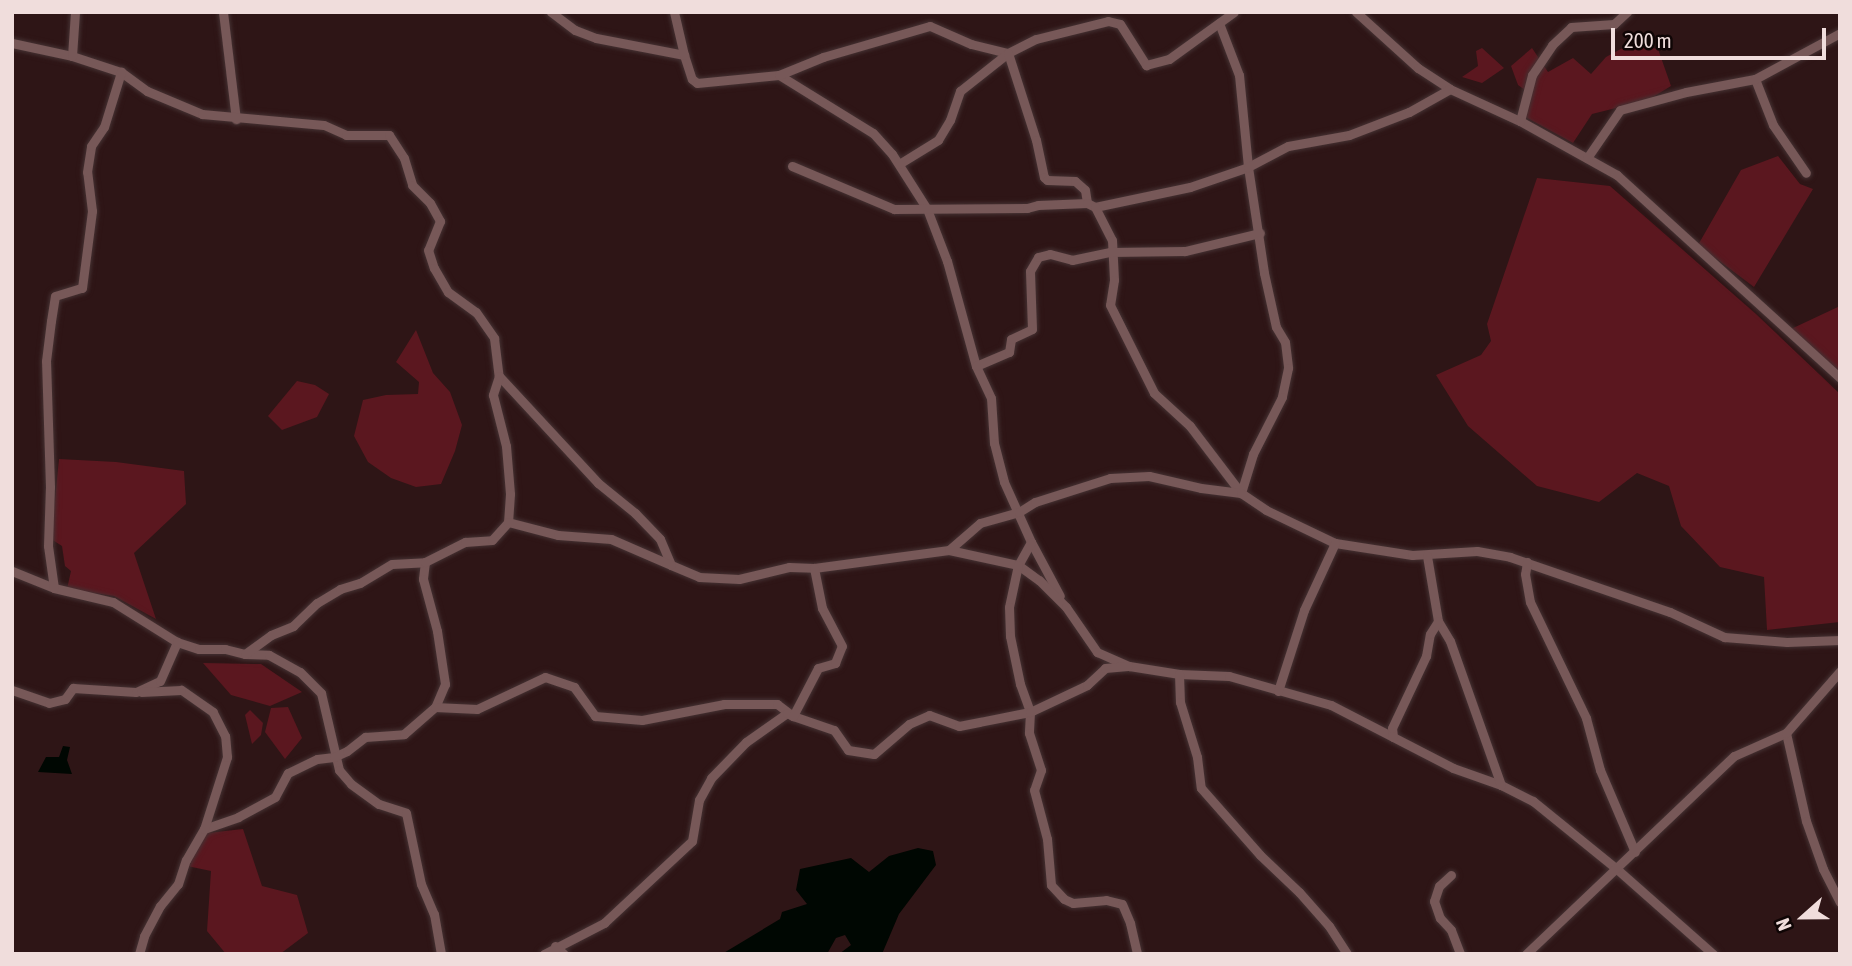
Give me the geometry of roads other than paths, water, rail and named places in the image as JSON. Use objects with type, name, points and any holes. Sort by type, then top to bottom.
[{"type":"street","points":[[72,56],[75,12]]},
{"type":"street","points":[[223,12],[236,119]]},
{"type":"street","points":[[551,12],[575,30],[596,38],[684,55]]},
{"type":"street","points":[[674,12],[684,55],[692,79],[697,83],[779,75],[823,57],[930,26],[971,44],[1008,53]]},
{"type":"street","points":[[1098,12],[1108,21]]},
{"type":"street","points":[[899,164],[938,140],[950,120],[960,91],[1008,53],[1035,38],[1108,21],[1120,24],[1146,65],[1169,59],[1234,12]]},
{"type":"street","points":[[1356,12],[1418,68],[1450,89],[1520,121],[1617,175],[1840,378]]},
{"type":"street","points":[[1520,121],[1532,75],[1552,46],[1571,27],[1614,24],[1627,12]]},
{"type":"street","points":[[1219,23],[1239,75],[1248,167],[1264,273],[1276,327],[1285,342],[1288,368],[1282,397],[1253,454],[1241,493]]},
{"type":"street","points":[[1587,158],[1620,110],[1686,92],[1755,79],[1840,33]]},
{"type":"street","points":[[12,43],[72,56],[121,72],[147,91],[202,114],[324,125],[346,135],[389,135],[404,158],[412,185],[430,204],[440,221],[428,250],[434,268],[448,292],[476,312],[494,338],[499,376],[493,396],[506,446],[510,494],[508,522],[492,540],[465,542],[425,562],[392,564],[360,583],[340,589],[317,603],[293,626],[271,635],[245,654]]},
{"type":"street","points":[[1008,53],[1033,130],[1044,177],[1047,180],[1076,181],[1085,190],[1112,240],[1110,252],[1114,279],[1110,305],[1154,393],[1190,426],[1241,493],[1266,510],[1335,542],[1427,556],[1477,551],[1527,562],[1670,612],[1724,637],[1787,642],[1840,640]]},
{"type":"street","points":[[54,588],[48,546],[50,487],[46,361],[51,321],[55,296],[82,288],[92,211],[87,172],[91,146],[104,127],[121,72]]},
{"type":"street","points":[[779,75],[873,133],[899,164],[927,209],[947,261],[976,366],[990,398],[994,443],[1004,482],[1031,542],[1066,607],[1097,652],[1129,666]]},
{"type":"street","points":[[1755,79],[1773,125],[1806,173]]},
{"type":"street","points":[[792,166],[894,209],[1091,205],[1191,187],[1248,167],[1288,146],[1349,135],[1409,112],[1450,89]]},
{"type":"street","points":[[976,366],[1009,352],[1010,339],[1032,329],[1030,271],[1038,257],[1050,254],[1072,260],[1110,252],[1185,251],[1260,233]]},
{"type":"street","points":[[499,376],[597,483],[635,513],[660,540],[671,565]]},
{"type":"street","points":[[949,550],[980,523],[1019,512],[1035,502],[1110,478],[1149,476],[1201,488],[1241,493]]},
{"type":"street","points":[[508,522],[526,524],[558,535],[611,539],[640,554],[699,577],[739,579],[789,567],[814,568],[949,550],[1018,565],[1039,580],[1066,607]]},
{"type":"street","points":[[1031,542],[1018,565],[1009,607],[1010,636],[1020,684],[1030,712],[1029,733],[1041,770],[1034,790],[1047,839],[1051,885],[1064,899],[1073,903],[1106,900],[1122,904],[1130,923],[1137,954]]},
{"type":"street","points":[[1278,691],[1304,610],[1335,542]]},
{"type":"street","points":[[1427,556],[1437,621],[1450,641],[1501,785]]},
{"type":"street","points":[[204,829],[238,817],[275,797],[288,773],[317,759],[334,757],[365,737],[404,734],[435,707],[445,684],[437,631],[423,579],[425,562]]},
{"type":"street","points":[[1527,562],[1525,574],[1530,602],[1586,718],[1600,769],[1635,852]]},
{"type":"street","points":[[793,716],[818,667],[835,663],[842,646],[822,608],[814,568]]},
{"type":"street","points":[[12,571],[54,588],[113,602],[177,642],[199,649],[225,649],[245,654],[269,655],[300,672],[321,692],[339,770],[351,784],[379,804],[405,813],[421,884],[434,914],[441,954]]},
{"type":"street","points":[[1393,737],[1392,728],[1426,656],[1430,634],[1437,621]]},
{"type":"street","points":[[136,692],[160,681],[177,642]]},
{"type":"street","points":[[544,954],[604,923],[692,841],[699,800],[712,778],[746,743],[787,713],[834,730],[848,750],[874,754],[909,724],[929,715],[959,726],[1030,712],[1087,685],[1105,668],[1129,666],[1179,674],[1228,676],[1331,705],[1452,768],[1501,785],[1533,801],[1618,870],[1713,954]]},
{"type":"street","points":[[1526,954],[1618,870],[1734,756],[1786,733],[1840,671]]},
{"type":"street","points":[[1179,674],[1180,702],[1197,757],[1201,788],[1260,855],[1299,892],[1329,926],[1347,954]]},
{"type":"street","points":[[435,707],[477,709],[545,677],[574,687],[595,716],[620,721],[642,720],[724,704],[777,704],[793,716]]},
{"type":"street","points":[[12,690],[48,703],[65,699],[73,688],[136,692],[181,690],[213,712],[225,736],[227,757],[204,829],[186,860],[178,884],[160,906],[144,936],[139,954]]},
{"type":"street","points":[[1786,733],[1806,821],[1823,869],[1840,902]]},
{"type":"street","points":[[1451,875],[1439,886],[1434,901],[1440,918],[1451,930],[1460,954]]},
{"type":"street","points":[[555,946],[564,954]]}]
